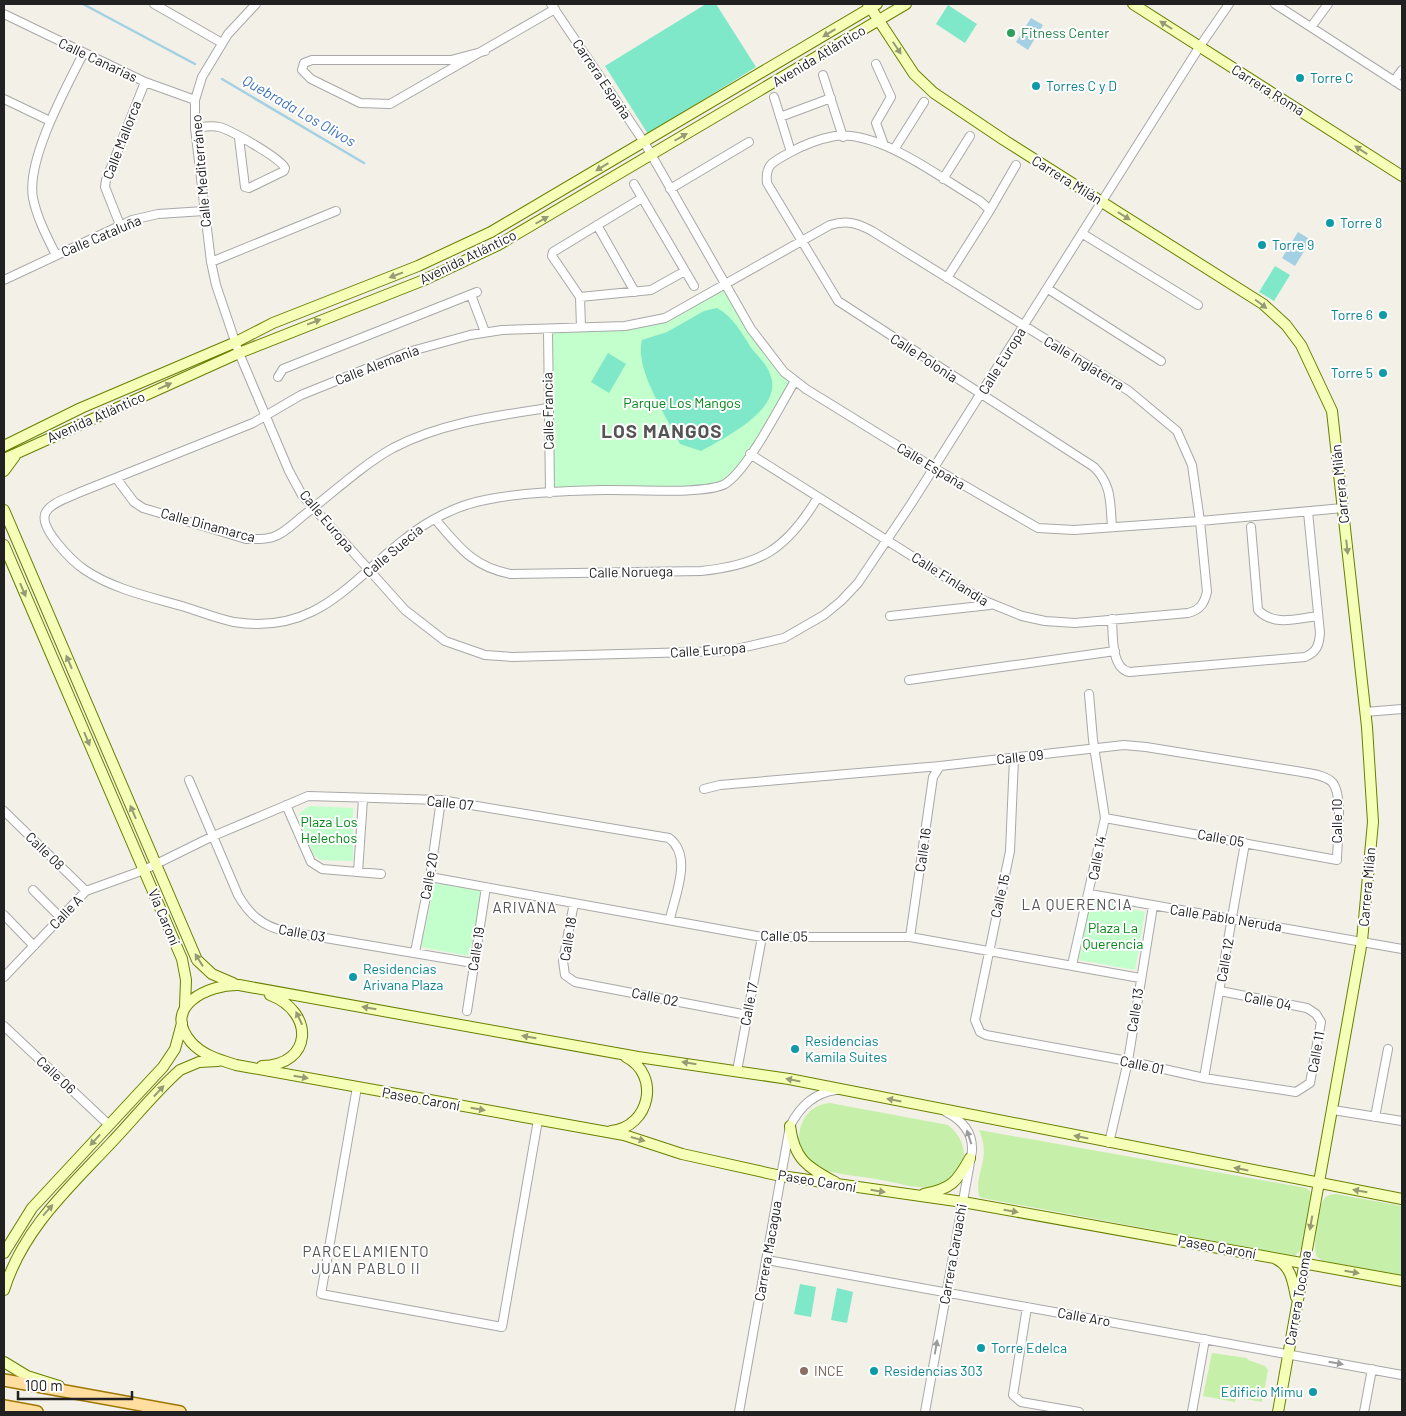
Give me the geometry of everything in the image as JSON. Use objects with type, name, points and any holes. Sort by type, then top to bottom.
[{"type":"main road","points":[[4,1380],[180,1412]]},
{"type":"main road","points":[[4,1406],[37,1412]]},
{"type":"street","points":[[157,4],[222,43]]},
{"type":"street","name":"Calle Mediterráneo","points":[[239,353],[210,262],[195,128],[195,100],[202,77],[222,43],[248,9],[256,4]]},
{"type":"street","name":"Avenida Atlántico","points":[[4,459],[239,353],[424,280],[498,245],[906,4]]},
{"type":"street","name":"Carrera Roma","points":[[1133,4],[1402,176]]},
{"type":"street","name":"Calle Europa","points":[[239,353],[289,471],[302,495],[405,610],[445,641],[485,655],[512,657],[728,651],[784,638],[824,615],[858,583],[981,395],[1200,46],[1229,4]]},
{"type":"street","points":[[1275,4],[1402,86]]},
{"type":"street","points":[[1311,27],[1328,4]]},
{"type":"street","name":"Avenida Atlántico","points":[[4,446],[82,408],[236,342],[272,323],[418,266],[491,232],[872,5]]},
{"type":"street","name":"Carrera Milán","points":[[872,5],[878,20],[914,74],[934,92],[1004,140],[1263,304],[1286,325],[1311,364],[1332,411],[1365,712],[1372,822],[1362,941],[1333,1110],[1318,1183]]},
{"type":"street","points":[[485,50],[451,60],[312,60],[304,63],[302,70],[310,79],[360,103],[390,104],[485,50],[553,6]]},
{"type":"street","name":"Carrera España","points":[[553,6],[644,142],[650,155]]},
{"type":"street","name":"Calle Canarias","points":[[4,14],[83,54],[145,82],[195,100]]},
{"type":"street","points":[[56,255],[36,212],[33,196],[33,177],[50,121],[83,54]]},
{"type":"street","points":[[876,64],[891,97],[876,124],[884,145]]},
{"type":"street","points":[[1394,81],[1402,70]]},
{"type":"street","points":[[824,75],[843,136]]},
{"type":"street","name":"Calle Mallorca","points":[[120,225],[105,187],[106,180],[145,82]]},
{"type":"street","points":[[774,98],[791,152],[818,140],[843,136],[895,148],[980,201],[990,210]]},
{"type":"street","points":[[780,117],[831,98]]},
{"type":"street","points":[[4,99],[50,121]]},
{"type":"street","points":[[895,148],[924,102]]},
{"type":"street","points":[[195,128],[221,128],[279,160],[285,168],[284,171],[250,188],[245,187],[239,138]]},
{"type":"street","points":[[943,179],[970,136]]},
{"type":"street","points":[[670,189],[749,142]]},
{"type":"street","name":"Calle Polonia","points":[[791,152],[775,160],[766,172],[767,184],[838,302],[1094,467],[1104,478],[1109,491],[1112,526]]},
{"type":"street","name":"Calle España","points":[[650,155],[766,350],[784,372],[795,381],[934,468],[1038,528],[1074,530],[1342,508]]},
{"type":"street","points":[[947,278],[1016,165]]},
{"type":"street","points":[[634,184],[694,286]]},
{"type":"street","points":[[581,327],[580,297],[552,256],[555,249],[642,198]]},
{"type":"street","name":"Calle Cataluña","points":[[4,280],[120,225],[158,214],[204,211]]},
{"type":"street","points":[[210,262],[336,211]]},
{"type":"street","name":"Calle Inglaterra","points":[[725,283],[836,223],[842,221],[856,223],[1129,390],[1177,431],[1192,465],[1200,521],[1206,592],[1202,606]]},
{"type":"street","points":[[597,225],[636,292]]},
{"type":"street","points":[[1083,234],[1198,305]]},
{"type":"street","points":[[580,297],[651,290],[685,271]]},
{"type":"street","name":"Calle Alemania","points":[[46,513],[52,506],[116,478],[246,426],[301,395],[408,352],[485,332],[625,326],[665,318],[725,283]]},
{"type":"street","points":[[1048,289],[1161,361]]},
{"type":"street","points":[[278,377],[283,369],[474,294],[485,332]]},
{"type":"street","name":"Calle Francia","points":[[548,329],[550,493]]},
{"type":"street","name":"Calle Suecia","points":[[46,513],[44,520],[52,536],[74,562],[114,586],[233,622],[258,623],[300,618],[331,602],[370,571],[404,538],[435,519],[481,500],[550,493],[713,488],[724,484],[734,476],[750,454],[795,381]]},
{"type":"street","name":"Calle Dinamarca","points":[[116,478],[134,502],[143,508],[246,539],[274,537],[314,508],[339,486],[392,449],[465,421],[548,408]]},
{"type":"street","points":[[4,437],[16,440]]},
{"type":"street","points":[[4,471],[10,459],[20,452]]},
{"type":"street","name":"Calle Finlandia","points":[[750,454],[990,605],[1022,616],[1045,621],[1075,622],[1188,613],[1202,606]]},
{"type":"street","name":"Calle Noruega","points":[[435,519],[464,553],[493,571],[511,574],[701,571],[732,568],[755,560],[774,549],[803,521],[818,496]]},
{"type":"street","name":"Vía Caroní","points":[[4,510],[201,966],[218,978],[239,985]]},
{"type":"street","points":[[1112,619],[1118,666],[1129,672],[1305,657],[1316,650],[1319,644],[1308,512]]},
{"type":"street","points":[[1251,527],[1258,610],[1263,616],[1276,621],[1318,616]]},
{"type":"street","name":"Vía Caroní","points":[[4,545],[144,870],[184,969],[186,991],[178,1040],[168,1060],[32,1208],[5,1248]]},
{"type":"street","points":[[890,616],[990,605]]},
{"type":"street","points":[[909,680],[1115,651]]},
{"type":"street","name":"Calle 14","points":[[1072,965],[1090,894],[1105,818],[1089,694]]},
{"type":"street","points":[[1365,712],[1402,709]]},
{"type":"street","name":"Calle 09","points":[[704,789],[720,784],[940,766],[1124,745],[1171,750],[1302,772],[1324,777],[1332,783]]},
{"type":"street","name":"Calle 15","points":[[980,1032],[975,1020],[1010,851],[1014,758]]},
{"type":"street","name":"Calle 16","points":[[910,937],[932,777],[940,766]]},
{"type":"street","name":"Calle 03","points":[[189,780],[211,837],[247,910],[265,925],[284,931],[473,963]]},
{"type":"street","name":"Calle 10","points":[[1332,783],[1338,794],[1339,804],[1337,860]]},
{"type":"street","name":"Calle 07","points":[[156,864],[211,837],[308,796],[441,800],[669,838],[677,844],[681,853],[681,866],[670,919]]},
{"type":"street","points":[[358,872],[363,799]]},
{"type":"street","name":"Calle 20","points":[[415,952],[430,877],[441,800]]},
{"type":"street","points":[[286,805],[311,862],[322,869],[381,874]]},
{"type":"street","name":"Calle 08","points":[[4,812],[86,891]]},
{"type":"street","name":"Calle 05","points":[[1105,818],[1337,860]]},
{"type":"street","name":"Calle 12","points":[[1204,1078],[1245,843]]},
{"type":"street","name":"Calle A","points":[[4,978],[86,891],[156,864]]},
{"type":"street","name":"Calle 05","points":[[430,877],[762,937],[910,937],[1140,978]]},
{"type":"street","name":"Calle 19","points":[[467,1011],[486,887]]},
{"type":"street","points":[[33,890],[61,918]]},
{"type":"street","name":"Calle Pablo Neruda","points":[[1090,894],[1362,941]]},
{"type":"street","name":"Calle 18","points":[[565,975],[563,961],[574,903]]},
{"type":"street","name":"Calle 13","points":[[1109,1143],[1128,1061],[1153,906]]},
{"type":"street","points":[[4,915],[34,946]]},
{"type":"street","name":"Calle 17","points":[[737,1071],[762,937]]},
{"type":"street","points":[[1362,941],[1402,949]]},
{"type":"street","name":"Calle 02","points":[[565,975],[575,982],[748,1015]]},
{"type":"street","name":"Paseo Caroní","points":[[236,1064],[264,1066],[284,1063],[298,1048],[303,1035],[301,1021],[292,1006],[274,996],[239,985]]},
{"type":"street","name":"Paseo Caroní","points":[[1402,1198],[1109,1143],[840,1089],[737,1071],[620,1054],[239,985],[218,986],[199,993],[191,1000],[183,1018],[188,1037],[197,1048],[236,1064],[643,1140],[682,1154],[781,1176],[963,1202],[1402,1281]]},
{"type":"street","name":"Calle 04","points":[[1220,992],[1307,1008],[1316,1014]]},
{"type":"street","name":"Calle 11","points":[[1304,1089],[1310,1083],[1321,1022],[1316,1014]]},
{"type":"street","name":"Calle 06","points":[[4,1026],[109,1125]]},
{"type":"street","name":"Calle 01","points":[[980,1032],[1034,1046],[1128,1061],[1204,1078],[1296,1092],[1304,1089]]},
{"type":"street","points":[[1375,1116],[1388,1049]]},
{"type":"street","points":[[603,1132],[620,1130],[632,1124],[642,1112],[648,1097],[646,1083],[640,1068],[620,1054]]},
{"type":"street","points":[[4,1290],[20,1250],[42,1217],[180,1070],[210,1061],[236,1064]]},
{"type":"street","points":[[357,1087],[320,1294],[340,1298],[502,1327],[538,1120]]},
{"type":"street","name":"Carrera Macagua","points":[[740,1412],[790,1126],[801,1109],[815,1096],[840,1089]]},
{"type":"street","name":"Carrera Caruachi","points":[[925,1412],[972,1143],[970,1135],[959,1120],[942,1109]]},
{"type":"street","points":[[1333,1110],[1402,1121]]},
{"type":"street","points":[[790,1126],[792,1141],[800,1158],[817,1172],[843,1186]]},
{"type":"street","points":[[913,1196],[947,1188],[954,1183],[970,1158]]},
{"type":"street","name":"Carrera Tocoma","points":[[1278,1412],[1318,1183]]},
{"type":"street","points":[[5,1248],[20,1250]]},
{"type":"street","points":[[1270,1256],[1286,1266],[1292,1279],[1297,1302]]},
{"type":"street","name":"Calle Aro","points":[[767,1260],[1402,1375]]},
{"type":"street","points":[[1027,1307],[1014,1395],[1021,1402],[1079,1412]]},
{"type":"street","points":[[1192,1412],[1205,1339]]},
{"type":"street","points":[[4,1362],[27,1376],[101,1398]]},
{"type":"street","points":[[1364,1412],[1372,1369]]},
{"type":"green space","points":[[706,4],[716,4],[756,67],[648,134],[605,66]]},
{"type":"green space","points":[[948,5],[977,24],[965,43],[936,24]]},
{"type":"green space","points":[[1275,266],[1290,275],[1274,301],[1259,292]]},
{"type":"green space","name":"Parque Los Mangos","points":[[725,283],[751,329],[795,381],[734,476],[713,488],[550,493],[548,329],[649,323]]},
{"type":"green space","points":[[717,308],[733,321],[765,364],[770,374],[772,387],[769,399],[750,421],[701,451],[680,444],[660,407],[647,379],[643,365],[642,340],[667,332],[704,311]]},
{"type":"green space","points":[[608,353],[626,364],[609,393],[591,382]]},
{"type":"green space","name":"Plaza Los Helechos","points":[[309,806],[353,808],[353,861],[320,860],[313,854],[299,814]]},
{"type":"green space","points":[[435,883],[482,891],[469,956],[421,947]]},
{"type":"green space","name":"Plaza La Querencia","points":[[1091,899],[1145,912],[1135,970],[1079,960]]},
{"type":"green space","points":[[830,1103],[948,1125],[962,1143],[964,1154],[961,1165],[947,1183],[930,1187],[912,1186],[836,1173],[817,1167],[810,1162],[802,1150],[799,1136],[800,1128],[805,1117],[811,1111],[818,1106]]},
{"type":"green space","points":[[979,1130],[1306,1188],[1310,1191],[1312,1197],[1301,1249],[1295,1256],[982,1198],[979,1196],[978,1188],[984,1150]]},
{"type":"green space","points":[[1336,1194],[1402,1206],[1402,1275],[1323,1261],[1317,1257],[1315,1238],[1321,1206],[1326,1197]]},
{"type":"green space","points":[[800,1284],[816,1287],[811,1317],[794,1314]]},
{"type":"green space","points":[[837,1288],[853,1292],[847,1323],[831,1320]]},
{"type":"green space","points":[[1212,1353],[1247,1358],[1265,1366],[1268,1370],[1262,1402],[1236,1397],[1235,1402],[1203,1396]]},
{"type":"water","points":[[1031,18],[1043,25],[1028,50],[1016,42]]},
{"type":"water","points":[[1298,232],[1311,240],[1295,266],[1282,258]]},
{"type":"waterway","name":"Quebrada Los Olivos","points":[[83,4],[195,64]]},
{"type":"waterway","name":"Quebrada Los Olivos","points":[[222,79],[364,163]]},
{"type":"place","name":"Fitness Center","points":[[1011,33]]},
{"type":"place","name":"Torre C","points":[[1300,78]]},
{"type":"place","name":"Torres C y D","points":[[1036,86]]},
{"type":"place","name":"Torre 8","points":[[1330,223]]},
{"type":"place","name":"Torre 9","points":[[1262,245]]},
{"type":"place","name":"Torre 6","points":[[1383,315]]},
{"type":"place","name":"Torre 5","points":[[1383,373]]},
{"type":"place","name":"Residencias Arivana Plaza","points":[[353,977]]},
{"type":"place","name":"Residencias Kamila Suites","points":[[795,1049]]},
{"type":"place","name":"Torre Edelca","points":[[981,1348]]},
{"type":"place","name":"INCE","points":[[804,1371]]},
{"type":"place","name":"Residencias 303","points":[[874,1371]]},
{"type":"place","name":"Edificio Mimu","points":[[1313,1392]]},
{"type":"district","name":"LOS MANGOS","points":[[662,431]]},
{"type":"district","name":"LA QUERENCIA","points":[[1077,905]]},
{"type":"district","name":"ARIVANA","points":[[525,908]]},
{"type":"district","name":"PARCELAMIENTO JUAN PABLO II","points":[[366,1260]]}]
